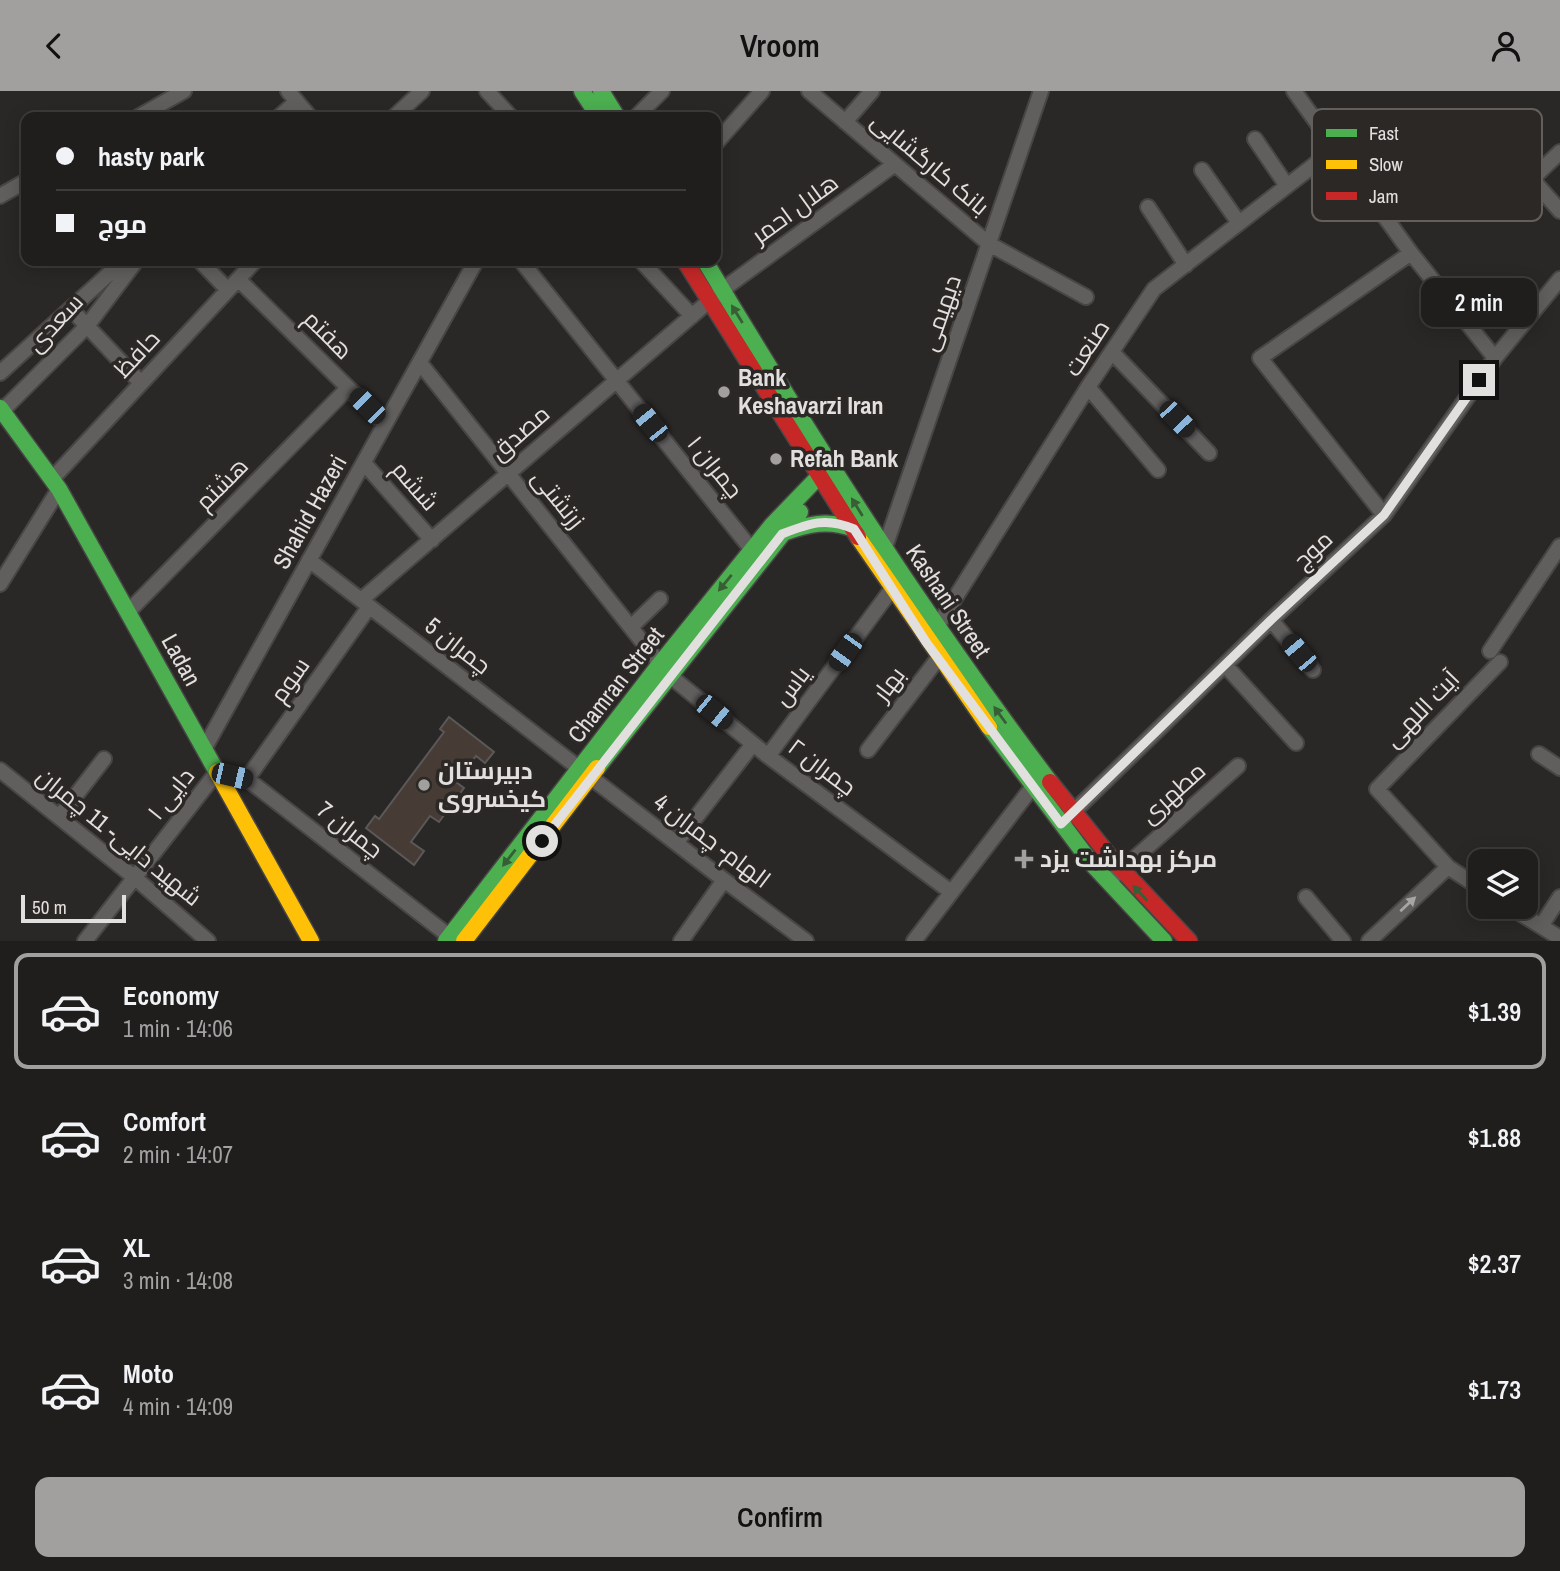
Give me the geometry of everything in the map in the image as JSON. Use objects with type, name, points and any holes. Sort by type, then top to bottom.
[{"type":"main road","points":[[582,91],[595,112]]},
{"type":"main road","points":[[601,91],[614,112]]},
{"type":"main road","name":"Kashani Street","points":[[689,266],[716,296],[834,470],[936,628],[1042,773],[1120,871],[1189,941]]},
{"type":"main road","name":"Kashani Street","points":[[707,266],[716,296],[803,453],[926,642],[1032,787],[1107,882],[1164,941]]},
{"type":"main road","name":"Ladan","points":[[1,410],[56,484],[311,941]]},
{"type":"main road","points":[[798,496],[803,478],[803,453]]},
{"type":"main road","name":"Chamran Street","points":[[665,670],[834,470]]},
{"type":"main road","name":"Chamran Street","points":[[453,939],[665,670],[752,550],[798,496],[822,482]]},
{"type":"main road","points":[[782,534],[811,522],[838,522],[854,529]]},
{"type":"street","points":[[147,112],[184,91]]},
{"type":"street","points":[[399,112],[422,91]]},
{"type":"street","points":[[487,91],[506,112]]},
{"type":"street","points":[[641,112],[662,91]]},
{"type":"street","points":[[721,137],[762,91]]},
{"type":"street","name":"بانک کارگشایی","points":[[809,91],[989,244],[1087,297]]},
{"type":"street","points":[[845,122],[872,91]]},
{"type":"street","name":"دیهیمی","points":[[875,564],[885,550],[1041,91]]},
{"type":"street","points":[[1294,91],[1312,115]]},
{"type":"street","points":[[282,112],[292,97],[306,112]]},
{"type":"street","points":[[1255,139],[1287,186]]},
{"type":"street","points":[[1542,169],[1560,152]]},
{"type":"street","name":"هلال احمر","points":[[716,296],[895,164]]},
{"type":"street","name":"صنعت","points":[[926,642],[1088,387],[1154,289],[1312,167]]},
{"type":"street","points":[[1202,170],[1239,223]]},
{"type":"street","points":[[0,195],[21,184]]},
{"type":"street","points":[[1542,190],[1560,211]]},
{"type":"street","points":[[1148,207],[1186,264]]},
{"type":"street","points":[[1387,221],[1495,358]]},
{"type":"street","points":[[1384,515],[1260,358],[1410,253]]},
{"type":"street","name":"سعدی","points":[[0,373],[118,266]]},
{"type":"street","name":"سعدی","points":[[1,410],[87,326],[132,266]]},
{"type":"street","name":"هفتم","points":[[208,266],[233,284],[385,425]]},
{"type":"street","name":"حافظ","points":[[0,584],[56,484],[141,383],[250,266]]},
{"type":"street","name":"Shahid Hazeri","points":[[204,749],[473,266]]},
{"type":"street","points":[[525,266],[617,381]]},
{"type":"street","points":[[646,266],[692,316]]},
{"type":"street","name":"موج","points":[[1061,824],[1271,620],[1384,515],[1495,358],[1560,279]]},
{"type":"street","name":"مصدق","points":[[365,603],[432,540],[716,296]]},
{"type":"street","points":[[71,309],[141,383]]},
{"type":"street","points":[[1112,352],[1209,453]]},
{"type":"street","name":"زرتشتی","points":[[420,363],[665,670]]},
{"type":"street","name":"چمران ۱","points":[[617,381],[752,550]]},
{"type":"street","points":[[1088,387],[1158,470]]},
{"type":"street","name":"هشتم","points":[[128,612],[348,388]]},
{"type":"street","name":"ششم","points":[[364,463],[432,540]]},
{"type":"street","name":"آیت اللهی","points":[[1448,867],[1377,789],[1495,657],[1560,545]]},
{"type":"street","name":"چمران 5","points":[[309,560],[585,773]]},
{"type":"street","name":"یاس","points":[[768,756],[902,576]]},
{"type":"street","points":[[631,627],[660,599]]},
{"type":"street","name":"سوم","points":[[247,779],[365,603]]},
{"type":"street","points":[[1271,620],[1313,670]]},
{"type":"street","name":"بهار","points":[[868,751],[937,657],[950,646]]},
{"type":"street","points":[[1225,665],[1296,743]]},
{"type":"street","name":"چمران ۲","points":[[665,670],[768,756],[950,892]]},
{"type":"street","points":[[676,843],[754,744]]},
{"type":"street","points":[[1539,754],[1560,768]]},
{"type":"street","points":[[59,817],[104,759]]},
{"type":"street","name":"مطهری","points":[[1107,882],[1238,766]]},
{"type":"street","name":"شهید دایی- 11 چمران","points":[[0,770],[134,877],[208,941]]},
{"type":"street","name":"چمران 7","points":[[217,772],[247,779],[453,939]]},
{"type":"street","name":"دایی ۱","points":[[85,941],[217,772]]},
{"type":"street","name":"الهام- چمران 4","points":[[585,773],[806,941]]},
{"type":"street","points":[[914,941],[1042,773]]},
{"type":"street","points":[[1369,941],[1448,867],[1468,880]]},
{"type":"street","points":[[681,941],[724,880]]},
{"type":"street","points":[[1306,897],[1343,941]]},
{"type":"street","points":[[1541,926],[1560,897]]},
{"type":"street","points":[[1530,919],[1560,937]]},
{"type":"building","points":[[449,717],[494,752],[485,763],[476,756],[456,782],[464,788],[439,822],[430,816],[411,842],[424,851],[414,865],[366,828],[375,816],[379,819],[444,732],[440,729]]},
{"type":"traffic: fast","points":[[582,91],[596,112]]},
{"type":"traffic: fast","points":[[601,91],[614,112]]},
{"type":"traffic: fast","points":[[708,266],[870,526],[958,656],[1050,782]]},
{"type":"traffic: fast","points":[[0,408],[59,489],[217,772]]},
{"type":"traffic: fast","points":[[446,941],[660,664],[772,525],[827,468]]},
{"type":"traffic: fast","points":[[597,768],[800,512]]},
{"type":"traffic: fast","points":[[783,533],[818,524],[835,524],[854,529]]},
{"type":"traffic: fast","points":[[989,727],[1093,865],[1164,941]]},
{"type":"traffic: slow","points":[[858,537],[989,727]]},
{"type":"traffic: slow","points":[[464,941],[597,768]]},
{"type":"traffic: slow","points":[[217,772],[311,941]]},
{"type":"traffic: jam","points":[[688,266],[858,537]]},
{"type":"traffic: jam","points":[[1050,782],[1110,857],[1189,941]]},
{"type":"place","name":"Bank Keshavarzi Iran","points":[[724,392]]},
{"type":"place","name":"Refah Bank","points":[[776,459]]},
{"type":"place","name":"دبیرستان کیخسروی","points":[[424,785]]},
{"type":"place","name":"مرکز بهداشت یزد","points":[[1024,859]]},
{"type":"route","points":[[542,841],[669,675],[782,534],[811,522],[838,522],[854,529],[926,642],[1061,824],[1271,620],[1384,515],[1479,380]]}]
